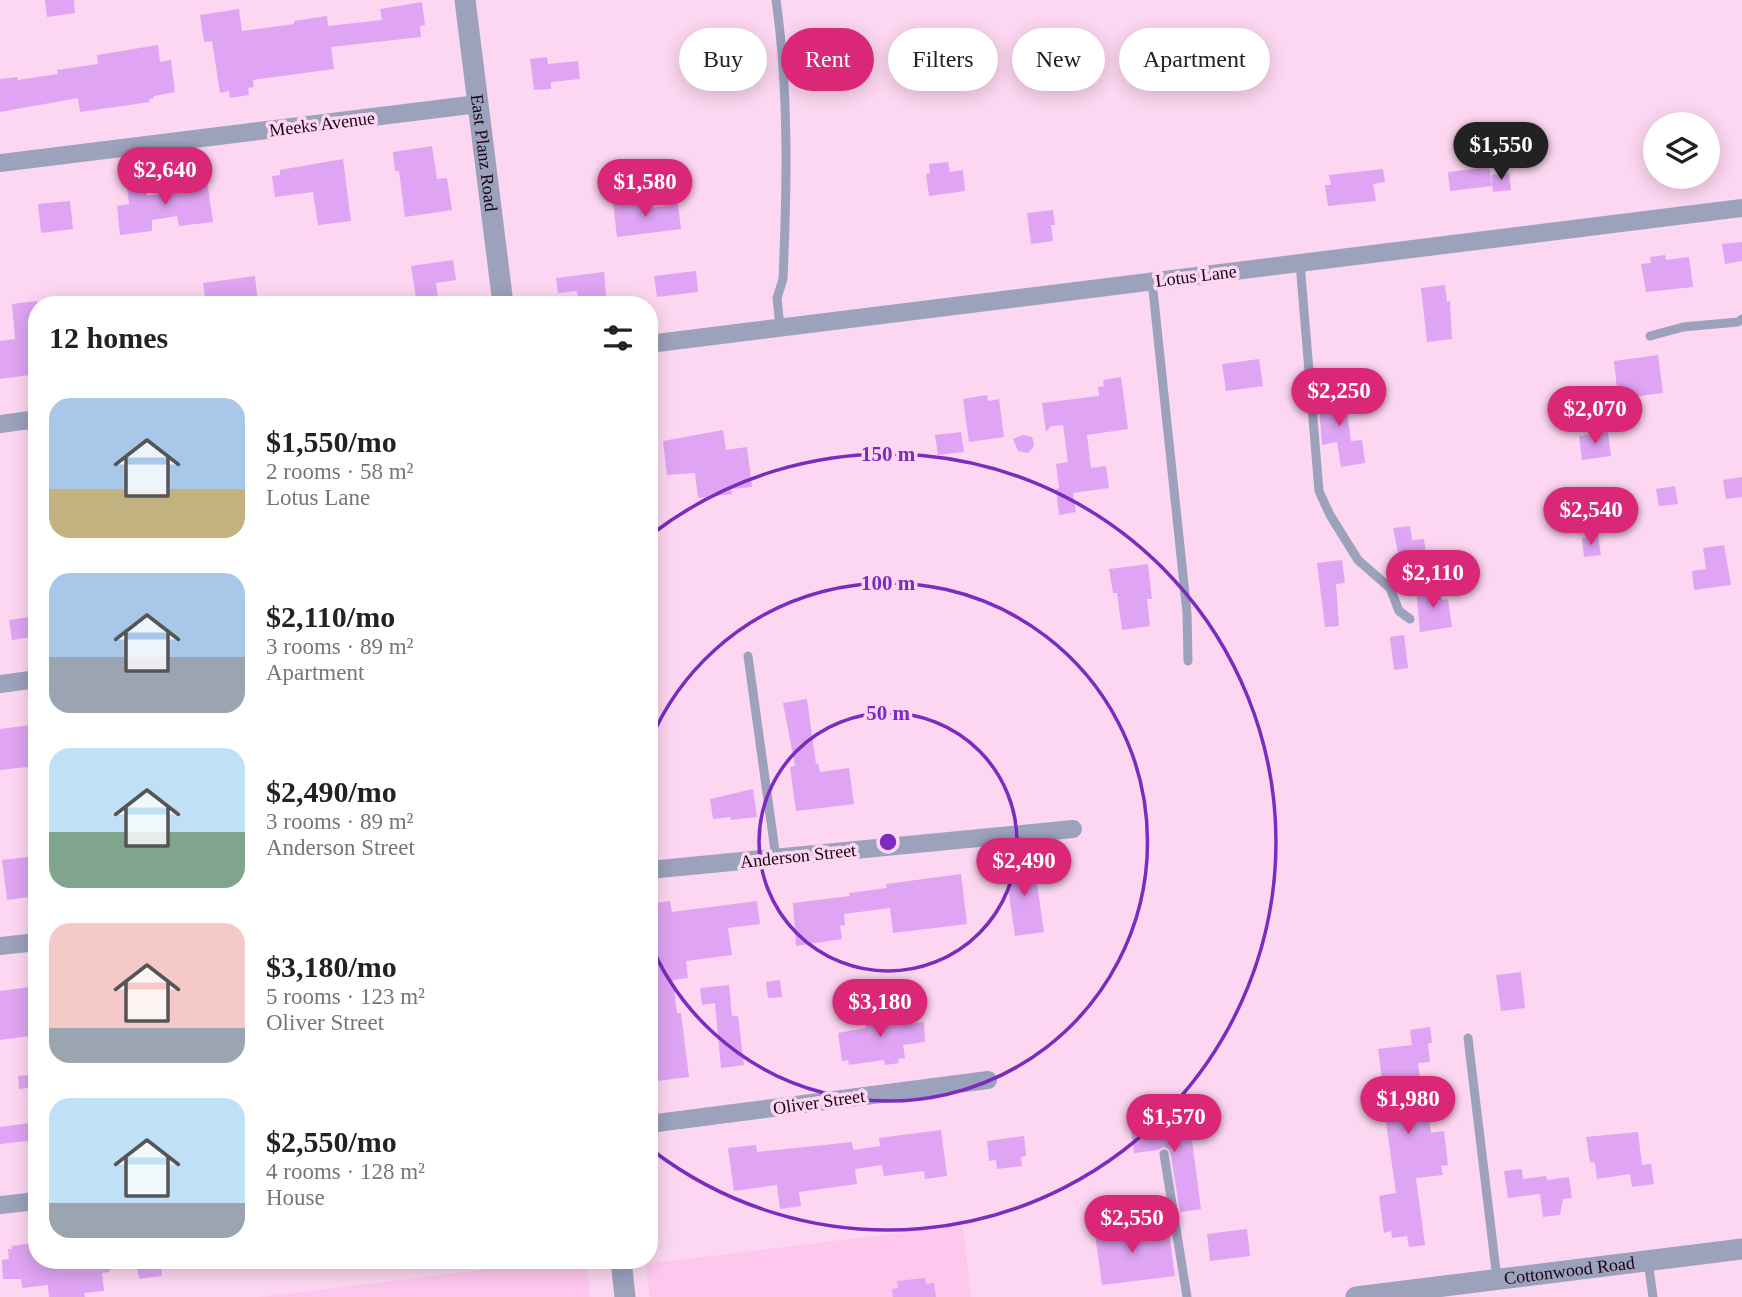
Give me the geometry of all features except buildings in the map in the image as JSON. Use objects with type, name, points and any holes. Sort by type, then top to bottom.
[{"type":"street","name":"East Planz Road","points":[[465,0],[502,296]]},
{"type":"street","name":"Meeks Avenue","points":[[0,163],[478,104]]},
{"type":"street","name":"Lotus Lane","points":[[658,343],[1742,208]]},
{"type":"street","points":[[0,424],[28,420]]},
{"type":"street","points":[[0,684],[28,681]]},
{"type":"street","name":"Anderson Street","points":[[658,869],[1073,829]]},
{"type":"street","points":[[0,946],[28,943]]},
{"type":"street","name":"Oliver Street","points":[[658,1124],[988,1080]]},
{"type":"street","points":[[0,1205],[28,1201]]},
{"type":"street","name":"Cottonwood Road","points":[[1356,1297],[1435,1292],[1497,1279],[1742,1249]]},
{"type":"street","points":[[622,1269],[625,1297]]},
{"type":"lane","points":[[776,0],[785,153],[783,278],[777,298],[780,327]]},
{"type":"lane","points":[[1300,263],[1319,491],[1330,515],[1358,560],[1390,588],[1399,611],[1410,619]]},
{"type":"lane","points":[[1152,282],[1187,613],[1188,661]]},
{"type":"lane","points":[[1650,336],[1683,327],[1738,322],[1742,319]]},
{"type":"lane","points":[[748,656],[776,858]]},
{"type":"lane","points":[[1468,1038],[1497,1279]]},
{"type":"lane","points":[[1164,1154],[1187,1297]]},
{"type":"lane","points":[[1648,1261],[1653,1297]]},
{"type":"shaded area","points":[[963,1225],[971,1297],[650,1297],[647,1269],[658,1269],[658,1263]]},
{"type":"shaded area","points":[[587,1269],[590,1297],[261,1297],[481,1270]]}]
